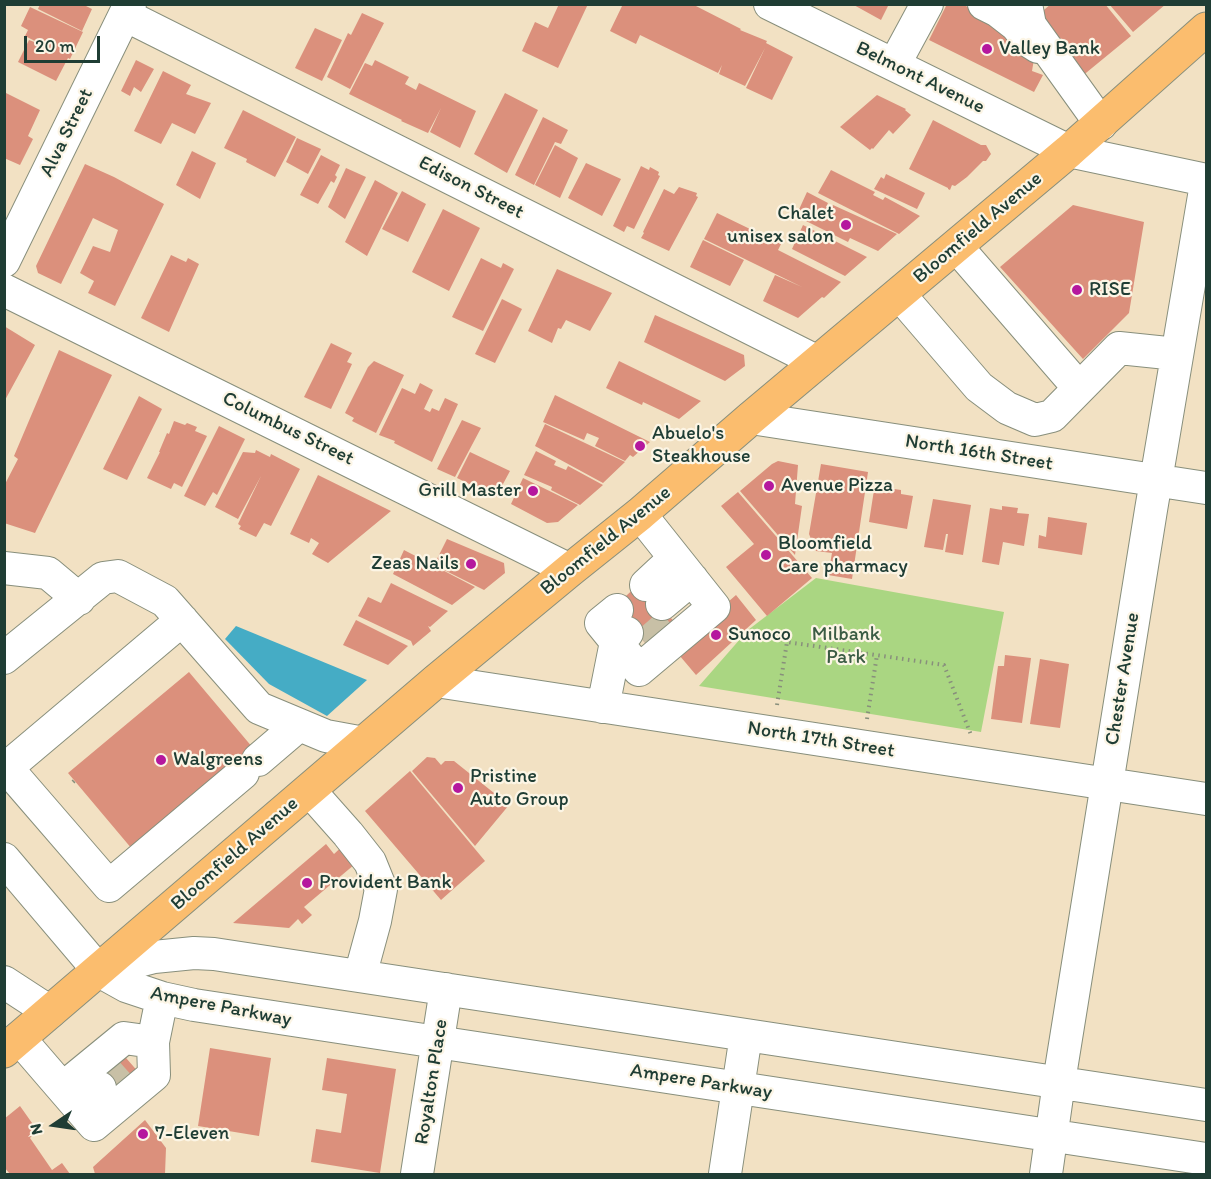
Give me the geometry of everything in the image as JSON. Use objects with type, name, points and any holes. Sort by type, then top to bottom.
[{"type":"main road","name":"Bloomfield Avenue","points":[[12,1044],[436,681],[640,514],[1101,124],[1206,29]]},
{"type":"street","name":"Belmont Avenue","points":[[770,4],[1069,151],[1206,182]]},
{"type":"street","points":[[894,65],[927,4]]},
{"type":"street","points":[[984,4],[998,11],[1016,25],[1030,42],[1049,54]]},
{"type":"street","points":[[1026,4],[1030,26],[1101,124]]},
{"type":"street","name":"Alva Street","points":[[4,261],[128,10]]},
{"type":"street","name":"Edison Street","points":[[128,10],[818,362]]},
{"type":"street","name":"Chester Avenue","points":[[1046,1174],[1106,783],[1206,182]]},
{"type":"street","points":[[957,246],[1079,388]]},
{"type":"street","name":"Columbus Street","points":[[4,290],[570,570]]},
{"type":"street","points":[[899,294],[980,387],[1007,408],[1035,420],[1052,416],[1119,348],[1177,354]]},
{"type":"street","name":"North 16th Street","points":[[751,418],[1206,488]]},
{"type":"street","points":[[603,707],[628,636],[639,670],[714,607],[640,514]]},
{"type":"street","points":[[4,568],[48,573],[79,599]]},
{"type":"street","points":[[5,657],[103,578],[118,576],[165,601],[259,708],[327,736],[364,743]]},
{"type":"street","points":[[661,602],[690,577]]},
{"type":"street","points":[[182,620],[6,769],[108,886],[298,726]]},
{"type":"street","name":"North 17th Street","points":[[436,681],[1206,799]]},
{"type":"street","points":[[309,790],[370,862],[381,889],[360,976]]},
{"type":"street","points":[[4,859],[99,971]]},
{"type":"street","name":"Ampere Parkway","points":[[99,971],[154,957],[214,954],[1206,1105]]},
{"type":"street","name":"Ampere Parkway","points":[[99,971],[126,986],[162,998],[194,1005],[1206,1159]]},
{"type":"street","points":[[4,982],[50,1012]]},
{"type":"street","name":"Royalton Place","points":[[417,1174],[446,989]]},
{"type":"street","points":[[12,1044],[80,1094],[94,1125],[154,1075],[153,1042],[162,998]]},
{"type":"street","points":[[725,1174],[746,1035]]},
{"type":"street","points":[[80,1094],[124,1038],[153,1042]]},
{"type":"street","points":[[130,1061],[153,1042]]},
{"type":"path","points":[[777,706],[787,642],[944,665],[971,735]]},
{"type":"path","points":[[867,719],[877,655]]},
{"type":"green space","name":"Milbank Park","points":[[816,578],[1004,612],[981,732],[699,686],[748,630]]},
{"type":"water","points":[[236,626],[367,680],[327,716],[269,684],[225,639]]},
{"type":"building","points":[[40,4],[82,4],[92,9],[82,31],[38,9]]},
{"type":"building","points":[[559,4],[588,4],[558,68],[522,51],[535,22],[548,28]]},
{"type":"building","points":[[623,4],[692,4],[740,30],[767,41],[766,43],[793,57],[772,100],[746,88],[765,48],[745,86],[719,74],[722,65],[718,73],[640,35],[636,44],[610,31]]},
{"type":"building","points":[[852,4],[889,4],[881,20]]},
{"type":"building","name":"Valley Bank","points":[[947,4],[962,4],[1006,27],[1034,59],[1032,71],[1043,75],[1034,92],[929,40]]},
{"type":"building","points":[[1051,4],[1105,4],[1131,36],[1081,77],[1032,20]]},
{"type":"building","points":[[1109,4],[1166,4],[1133,32]]},
{"type":"building","points":[[30,7],[83,32],[56,81],[18,62],[29,40],[47,47],[25,36],[28,30],[21,26]]},
{"type":"building","points":[[362,13],[384,23],[350,89],[327,77],[348,33],[351,35]]},
{"type":"building","points":[[315,28],[342,40],[322,81],[295,68]]},
{"type":"building","points":[[136,60],[154,69],[141,92],[134,87],[130,96],[121,91]]},
{"type":"building","points":[[375,60],[409,77],[405,84],[416,90],[419,83],[476,111],[460,148],[430,132],[441,108],[428,133],[349,94],[365,63],[372,66]]},
{"type":"building","points":[[163,71],[191,85],[186,94],[211,103],[195,134],[172,123],[161,144],[134,131]]},
{"type":"building","points":[[4,92],[40,110],[28,136],[33,139],[20,165],[4,158]]},
{"type":"building","points":[[505,93],[538,110],[507,173],[474,154]]},
{"type":"building","points":[[877,95],[906,109],[911,115],[893,134],[889,130],[870,150],[840,127]]},
{"type":"building","points":[[243,110],[296,137],[275,177],[246,162],[247,159],[224,148]]},
{"type":"building","points":[[543,117],[568,130],[561,144],[555,142],[534,185],[515,175]]},
{"type":"building","points":[[933,120],[981,145],[986,145],[991,154],[967,177],[955,186],[952,185],[950,190],[909,169]]},
{"type":"building","points":[[297,138],[321,149],[308,174],[286,162]]},
{"type":"building","points":[[555,145],[578,158],[560,198],[535,185]]},
{"type":"building","points":[[192,151],[216,163],[200,199],[176,185]]},
{"type":"building","points":[[321,155],[340,165],[334,183],[331,181],[318,204],[300,195]]},
{"type":"building","points":[[586,163],[621,179],[602,216],[568,198]]},
{"type":"building","points":[[85,164],[164,204],[115,306],[88,293],[94,281],[80,273],[93,246],[110,252],[118,230],[93,218],[61,284],[38,273],[36,266]]},
{"type":"building","points":[[641,166],[649,170],[650,167],[659,172],[660,176],[634,229],[627,226],[624,232],[613,226]]},
{"type":"building","points":[[346,168],[366,177],[345,219],[328,207]]},
{"type":"building","points":[[831,170],[875,192],[873,195],[883,200],[885,197],[920,216],[899,234],[818,193]]},
{"type":"building","points":[[886,174],[925,193],[917,209],[874,189],[881,177],[884,179]]},
{"type":"building","points":[[375,180],[398,193],[367,256],[345,242]]},
{"type":"building","points":[[679,187],[697,193],[698,197],[669,251],[641,238],[664,189],[674,194]]},
{"type":"building","points":[[402,191],[426,204],[408,242],[382,229]]},
{"type":"building","name":"Chalet unisex salon","points":[[807,192],[828,203],[826,207],[831,209],[833,205],[897,234],[878,251],[850,238],[848,242],[796,216]]},
{"type":"building","name":"RISE","points":[[1073,205],[1144,222],[1129,313],[1083,359],[1000,267]]},
{"type":"building","points":[[443,209],[480,228],[449,291],[412,272]]},
{"type":"building","points":[[717,213],[781,244],[778,250],[841,282],[798,318],[763,301],[775,275],[802,287],[704,239]]},
{"type":"building","points":[[803,225],[867,257],[845,276],[792,249]]},
{"type":"building","points":[[703,240],[744,260],[730,286],[690,267]]},
{"type":"building","points":[[171,255],[186,262],[188,258],[199,264],[169,332],[141,318]]},
{"type":"building","points":[[481,258],[501,268],[503,263],[514,269],[483,331],[452,317]]},
{"type":"building","points":[[557,269],[612,293],[590,331],[566,320],[561,329],[558,328],[552,343],[528,331]]},
{"type":"building","points":[[502,299],[522,309],[495,363],[475,354]]},
{"type":"building","points":[[655,315],[744,355],[745,366],[725,381],[644,342]]},
{"type":"building","points":[[4,326],[35,345],[4,402]]},
{"type":"building","points":[[331,343],[352,353],[347,362],[352,364],[331,409],[304,397]]},
{"type":"building","points":[[59,350],[112,375],[35,533],[4,523],[4,486],[18,459],[14,456]]},
{"type":"building","points":[[374,361],[404,375],[376,433],[352,421],[354,418],[345,413],[368,367]]},
{"type":"building","points":[[619,361],[701,401],[679,419],[606,388]]},
{"type":"building","points":[[420,383],[433,390],[424,409],[430,412],[432,408],[439,411],[445,398],[458,404],[432,462],[394,443],[395,441],[379,435],[402,388],[415,394]]},
{"type":"building","points":[[555,395],[650,442],[625,461],[595,446],[599,438],[587,433],[584,440],[543,422]]},
{"type":"building","points":[[139,396],[162,409],[127,480],[103,469]]},
{"type":"building","points":[[462,420],[481,428],[455,477],[437,469]]},
{"type":"building","points":[[174,421],[197,427],[195,431],[207,436],[182,487],[174,483],[171,489],[147,478]]},
{"type":"building","points":[[545,424],[625,462],[603,483],[535,446]]},
{"type":"building","points":[[219,426],[245,439],[217,495],[213,492],[205,506],[184,496]]},
{"type":"building","points":[[256,450],[270,457],[271,454],[300,469],[271,526],[264,523],[256,537],[239,529],[241,526],[238,524],[261,476],[238,519],[215,507],[243,452],[255,453]]},
{"type":"building","points":[[536,451],[556,461],[554,465],[566,470],[568,466],[603,485],[580,505],[551,490],[552,487],[524,475]]},
{"type":"building","points":[[470,452],[510,471],[496,497],[457,478]]},
{"type":"building","points":[[778,461],[798,465],[795,504],[802,506],[795,555],[740,491]]},
{"type":"building","points":[[821,464],[868,472],[852,579],[828,575],[832,553],[816,551],[809,534]]},
{"type":"building","points":[[318,475],[391,511],[328,563],[312,554],[319,543],[311,538],[309,543],[290,534]]},
{"type":"building","name":"Grill Master","points":[[523,478],[578,505],[558,522],[547,523],[511,504]]},
{"type":"building","points":[[887,488],[901,490],[901,494],[913,496],[907,529],[869,522],[874,490],[887,492]]},
{"type":"building","name":"Bloomfield Care pharmacy","points":[[738,492],[812,578],[767,616],[726,567],[754,544],[721,506]]},
{"type":"building","points":[[933,499],[971,505],[963,555],[945,552],[948,534],[946,534],[943,550],[924,547]]},
{"type":"building","points":[[1002,506],[1018,508],[1017,513],[1029,514],[1024,546],[1003,542],[999,565],[982,562],[990,508],[1002,510]]},
{"type":"building","points":[[1048,517],[1087,523],[1082,555],[1038,548],[1039,535],[1046,537]]},
{"type":"building","name":"Zeas Nails","points":[[447,539],[504,563],[505,573],[484,590],[440,568],[435,563]]},
{"type":"building","points":[[404,550],[475,587],[452,605],[393,574]]},
{"type":"building","points":[[391,583],[448,611],[430,627],[428,626],[431,631],[413,646],[411,641],[358,616],[368,597],[381,603]]},
{"type":"building","name":"Sunoco","points":[[640,583],[679,627],[652,651],[614,607]]},
{"type":"building","name":"Sunoco","points":[[736,595],[756,620],[696,675],[674,649]]},
{"type":"building","points":[[356,620],[408,646],[388,665],[343,645]]},
{"type":"building","points":[[1005,655],[1031,658],[1022,723],[991,719],[998,666],[1004,666]]},
{"type":"building","points":[[1040,659],[1069,664],[1060,728],[1030,724]]},
{"type":"building","name":"Walgreens","points":[[189,672],[253,748],[132,849],[68,773]]},
{"type":"building","name":"Pristine Auto Group","points":[[427,757],[435,758],[441,765],[445,761],[454,761],[509,805],[475,846],[412,771]]},
{"type":"building","points":[[410,771],[485,861],[441,900],[365,811]]},
{"type":"building","name":"Provident Bank","points":[[349,840],[361,859],[304,907],[312,915],[302,924],[298,919],[289,928],[233,923],[326,844],[334,854]]},
{"type":"building","points":[[210,1048],[271,1058],[259,1136],[198,1126]]},
{"type":"building","name":"7-Eleven","points":[[120,1051],[140,1074],[111,1100],[90,1077]]},
{"type":"building","points":[[327,1058],[396,1069],[380,1173],[311,1162],[316,1129],[341,1133],[347,1094],[322,1090]]},
{"type":"building","points":[[20,1106],[37,1130],[30,1138],[52,1170],[62,1163],[70,1174],[10,1174],[4,1167],[4,1119]]},
{"type":"building","name":"7-Eleven","points":[[145,1120],[166,1148],[165,1174],[95,1174],[93,1167]]},
{"type":"tunnel","points":[[646,644],[676,618]]},
{"type":"tunnel","points":[[100,1088],[130,1061]]},
{"type":"place","name":"Valley Bank","points":[[987,49]]},
{"type":"place","name":"Chalet unisex salon","points":[[846,225]]},
{"type":"place","name":"RISE","points":[[1077,290]]},
{"type":"place","name":"Abuelo's Steakhouse","points":[[640,446]]},
{"type":"place","name":"Avenue Pizza","points":[[769,486]]},
{"type":"place","name":"Grill Master","points":[[533,491]]},
{"type":"place","name":"Bloomfield Care pharmacy","points":[[766,555]]},
{"type":"place","name":"Zeas Nails","points":[[471,564]]},
{"type":"place","name":"Sunoco","points":[[716,635]]},
{"type":"place","name":"Walgreens","points":[[161,760]]},
{"type":"place","name":"Pristine Auto Group","points":[[458,788]]},
{"type":"place","name":"Provident Bank","points":[[307,883]]},
{"type":"place","name":"7-Eleven","points":[[143,1134]]}]
